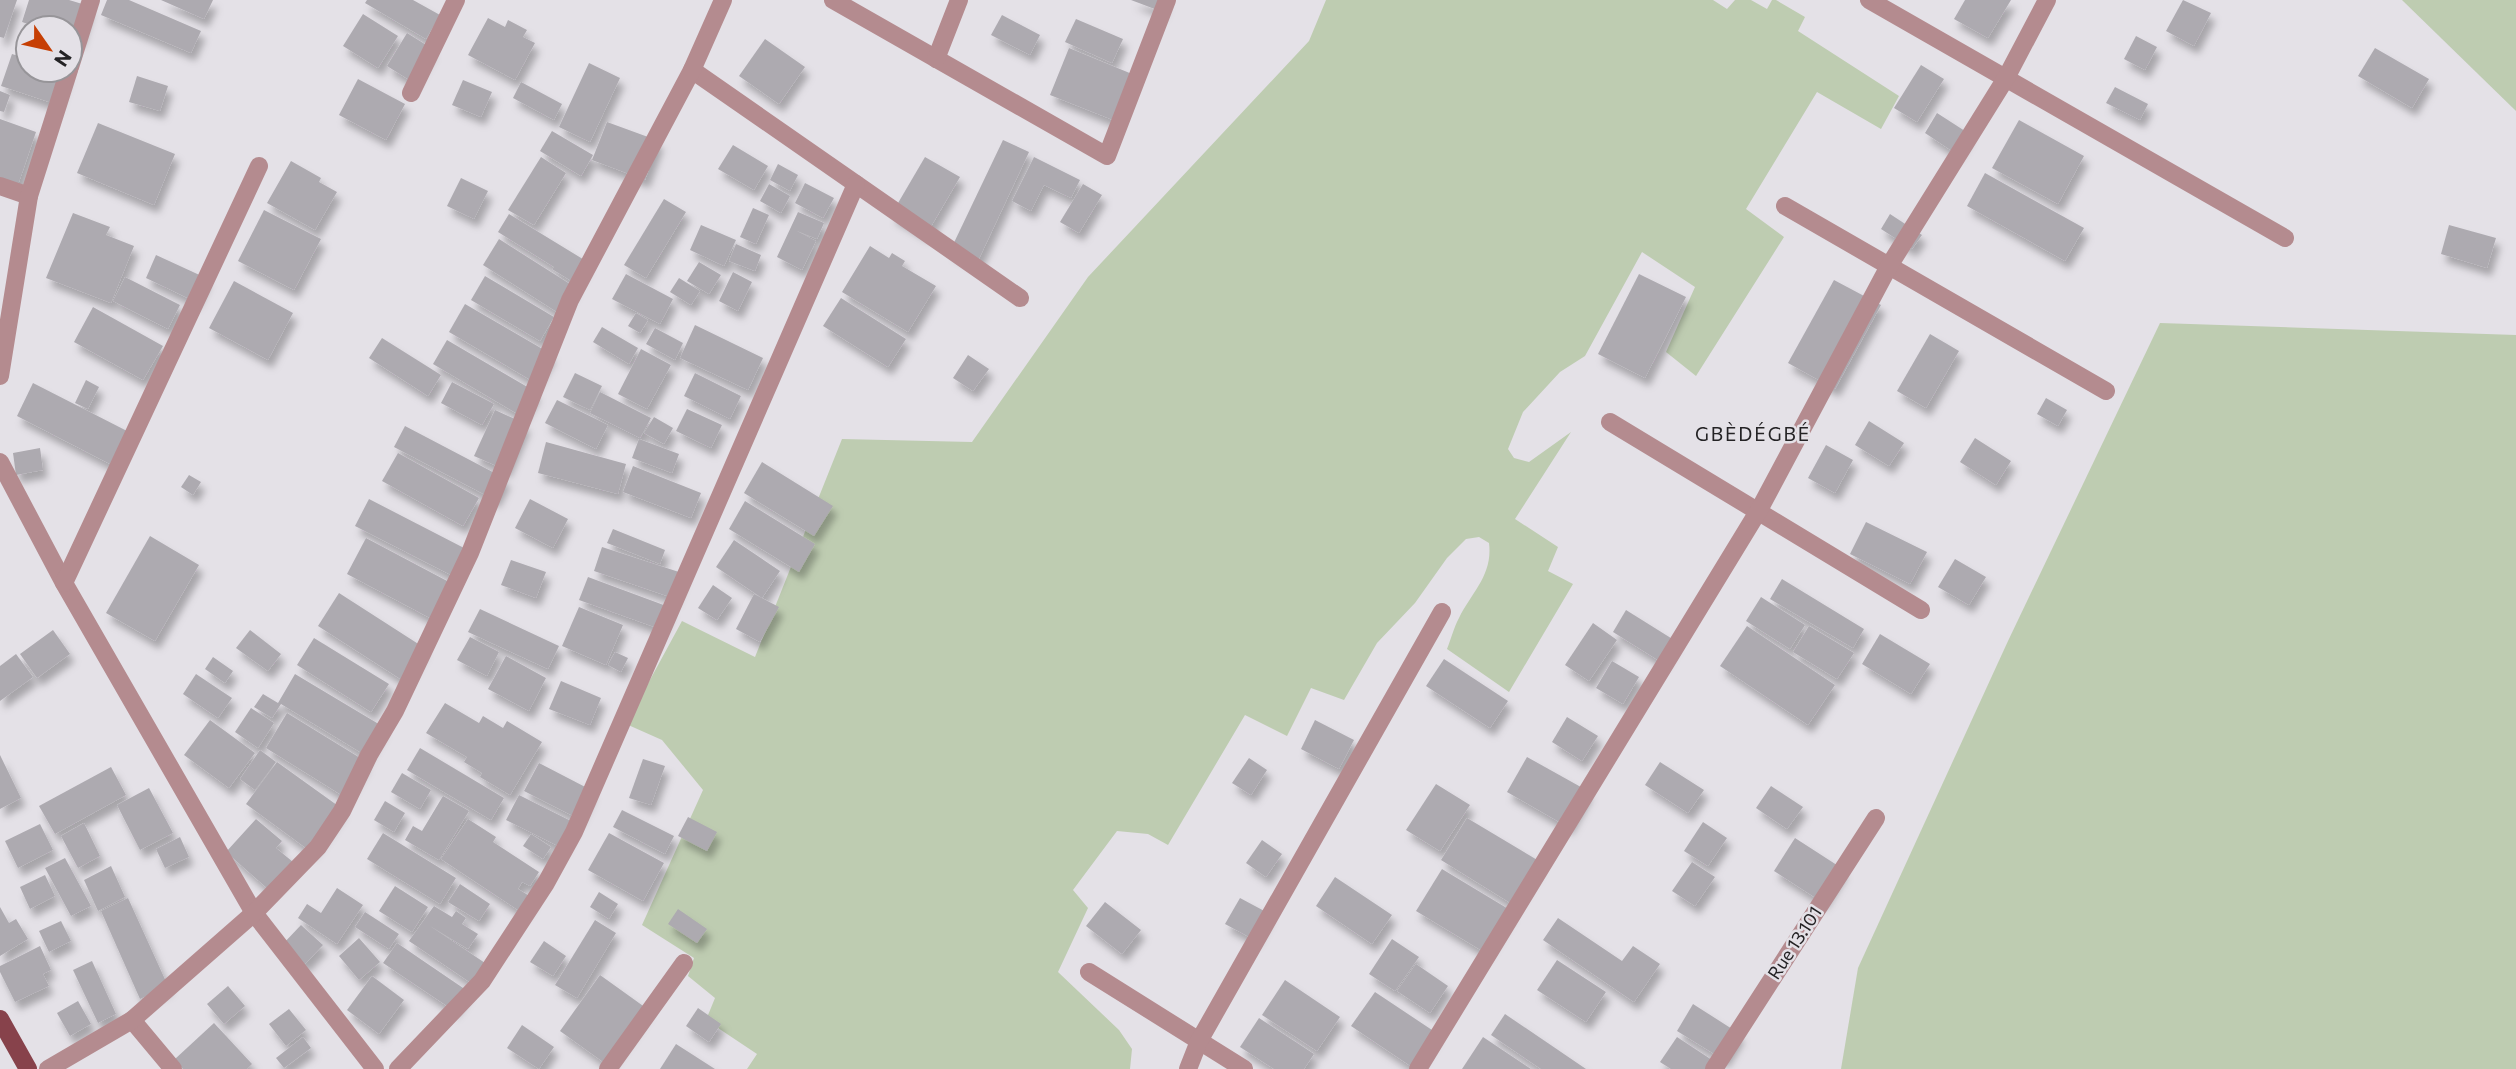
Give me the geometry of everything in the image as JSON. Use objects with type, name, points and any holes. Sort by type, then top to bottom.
[{"type":"main road","points":[[0,1019],[28,1069]]},
{"type":"street","points":[[84,22],[91,0]]},
{"type":"street","points":[[411,93],[456,0]]},
{"type":"street","points":[[48,1069],[132,1020],[254,914],[318,847],[341,811],[395,711],[470,554],[570,300],[692,70],[723,0]]},
{"type":"street","points":[[833,0],[1107,156],[1167,0]]},
{"type":"street","points":[[936,59],[959,0]]},
{"type":"street","points":[[1869,0],[2285,239]]},
{"type":"street","points":[[1418,1069],[1759,510],[1889,266],[2006,78],[2047,0]]},
{"type":"street","points":[[692,70],[1020,298]]},
{"type":"street","points":[[0,376],[29,196],[64,84]]},
{"type":"street","points":[[64,583],[259,166]]},
{"type":"street","points":[[398,1069],[482,981],[546,883],[574,832],[856,184]]},
{"type":"street","points":[[0,186],[29,196]]},
{"type":"street","points":[[1785,206],[2106,391]]},
{"type":"street","points":[[1610,422],[1922,610]]},
{"type":"street","points":[[0,462],[64,583],[254,914],[375,1069]]},
{"type":"street","points":[[1188,1069],[1199,1041],[1441,612]]},
{"type":"street","name":"Rue 13.101","points":[[1714,1069],[1876,818]]},
{"type":"street","points":[[608,1069],[684,963]]},
{"type":"street","points":[[1089,972],[1244,1069]]},
{"type":"street","points":[[132,1020],[173,1069]]},
{"type":"green space","points":[[1326,0],[1713,0],[1727,9],[1735,0],[1751,0],[1767,9],[1772,0],[1776,0],[1805,17],[1798,31],[1899,96],[1881,129],[1817,92],[1746,209],[1784,237],[1696,376],[1666,352],[1695,287],[1642,252],[1585,356],[1560,372],[1523,412],[1508,449],[1514,458],[1529,462],[1571,432],[1515,519],[1558,547],[1548,571],[1573,584],[1509,692],[1447,649],[1457,622],[1488,565],[1489,543],[1479,537],[1466,539],[1447,558],[1415,603],[1377,643],[1344,700],[1311,688],[1287,736],[1245,715],[1168,845],[1148,834],[1117,831],[1073,890],[1088,908],[1058,972],[1119,1030],[1132,1049],[1130,1069],[747,1069],[757,1054],[706,1020],[715,998],[688,976],[694,958],[642,925],[703,790],[662,740],[626,724],[682,621],[755,657],[842,439],[972,442],[1088,277],[1309,41]]},
{"type":"green space","points":[[2402,0],[2516,0],[2516,111]]},
{"type":"green space","points":[[2160,323],[2516,335],[2516,1069],[1841,1069],[1858,968],[2008,641]]},
{"type":"building","points":[[0,0],[17,0],[4,38],[0,37]]},
{"type":"building","points":[[29,0],[69,0],[89,6],[84,23],[84,14],[25,14]]},
{"type":"building","points":[[107,0],[129,0],[201,31],[191,53],[101,15]]},
{"type":"building","points":[[161,0],[213,0],[204,19]]},
{"type":"building","points":[[367,0],[413,0],[440,15],[426,39],[365,3]]},
{"type":"building","points":[[1131,0],[1164,0],[1160,11]]},
{"type":"building","points":[[1965,0],[2011,0],[1988,38],[1954,19]]},
{"type":"building","points":[[2183,0],[2211,13],[2194,46],[2166,31]]},
{"type":"building","points":[[363,14],[398,36],[378,68],[343,46]]},
{"type":"building","points":[[1002,15],[1040,35],[1030,55],[991,35]]},
{"type":"building","points":[[488,18],[505,27],[508,20],[527,30],[523,37],[535,43],[515,80],[468,55]]},
{"type":"building","points":[[1076,19],[1123,39],[1112,63],[1065,42]]},
{"type":"building","points":[[407,33],[431,48],[411,81],[387,66]]},
{"type":"building","points":[[2136,36],[2157,47],[2145,70],[2124,59]]},
{"type":"building","points":[[765,39],[805,67],[779,104],[739,76]]},
{"type":"building","points":[[1069,48],[1132,74],[1113,120],[1050,95]]},
{"type":"building","points":[[2375,48],[2429,79],[2412,108],[2358,76]]},
{"type":"building","points":[[12,54],[14,84],[62,84],[55,104],[1,86]]},
{"type":"building","points":[[589,63],[620,78],[590,142],[559,127]]},
{"type":"building","points":[[1921,65],[1944,79],[1917,122],[1894,108]]},
{"type":"building","points":[[137,76],[168,86],[160,111],[129,102]]},
{"type":"building","points":[[358,79],[405,104],[386,140],[339,115]]},
{"type":"building","points":[[463,80],[492,92],[481,117],[452,105]]},
{"type":"building","points":[[521,82],[562,104],[554,120],[513,98]]},
{"type":"building","points":[[2115,87],[2148,104],[2140,120],[2106,103]]},
{"type":"building","points":[[0,91],[10,95],[4,112],[0,111]]},
{"type":"building","points":[[1937,113],[1968,133],[1955,153],[1925,133]]},
{"type":"building","points":[[0,119],[36,132],[17,188],[0,182]]},
{"type":"building","points":[[2019,120],[2084,156],[2058,204],[1992,168]]},
{"type":"building","points":[[607,122],[659,141],[645,180],[592,160]]},
{"type":"building","points":[[98,123],[175,154],[154,205],[77,173]]},
{"type":"building","points":[[552,131],[593,155],[581,176],[540,151]]},
{"type":"building","points":[[1003,140],[1029,152],[977,263],[950,251]]},
{"type":"building","points":[[733,145],[768,166],[754,190],[718,169]]},
{"type":"building","points":[[541,157],[566,173],[534,225],[508,210]]},
{"type":"building","points":[[925,157],[960,177],[926,235],[891,215]]},
{"type":"building","points":[[1034,157],[1080,180],[1071,198],[1044,185],[1031,211],[1012,201]]},
{"type":"building","points":[[291,161],[321,178],[319,182],[337,192],[315,230],[267,203]]},
{"type":"building","points":[[778,164],[798,175],[790,191],[770,180]]},
{"type":"building","points":[[1985,173],[2084,228],[2065,261],[1967,206]]},
{"type":"building","points":[[461,178],[488,191],[474,219],[447,206]]},
{"type":"building","points":[[805,183],[834,198],[823,218],[795,203]]},
{"type":"building","points":[[769,184],[790,196],[781,213],[760,201]]},
{"type":"building","points":[[1083,184],[1102,195],[1079,233],[1060,222]]},
{"type":"building","points":[[664,199],[686,212],[646,278],[624,265]]},
{"type":"building","points":[[753,208],[769,215],[756,244],[740,237]]},
{"type":"building","points":[[264,210],[321,239],[294,290],[238,261]]},
{"type":"building","points":[[798,212],[824,223],[817,239],[797,231],[816,241],[802,270],[777,257]]},
{"type":"building","points":[[73,213],[110,227],[106,235],[134,246],[111,303],[46,278]]},
{"type":"building","points":[[509,214],[586,261],[573,282],[498,232]]},
{"type":"building","points":[[1890,214],[1922,235],[1912,249],[1881,229]]},
{"type":"building","points":[[701,225],[736,240],[724,266],[690,250]]},
{"type":"building","points":[[2449,225],[2496,238],[2487,268],[2441,254]]},
{"type":"building","points":[[499,239],[573,286],[557,312],[483,265]]},
{"type":"building","points":[[736,244],[761,255],[755,271],[729,261]]},
{"type":"building","points":[[870,246],[889,258],[892,253],[905,261],[902,266],[936,286],[908,332],[842,292]]},
{"type":"building","points":[[156,255],[206,278],[194,301],[146,278]]},
{"type":"building","points":[[699,262],[721,275],[709,294],[687,281]]},
{"type":"building","points":[[733,272],[752,282],[738,311],[719,301]]},
{"type":"building","points":[[626,274],[673,299],[660,324],[612,299]]},
{"type":"building","points":[[1639,274],[1686,297],[1645,378],[1598,354]]},
{"type":"building","points":[[485,276],[554,317],[540,341],[471,300]]},
{"type":"building","points":[[125,277],[180,305],[168,329],[113,301]]},
{"type":"building","points":[[679,278],[700,291],[691,305],[670,292]]},
{"type":"building","points":[[1834,280],[1881,305],[1835,389],[1788,363]]},
{"type":"building","points":[[234,281],[293,313],[268,360],[209,328]]},
{"type":"building","points":[[841,298],[906,339],[888,367],[823,326]]},
{"type":"building","points":[[465,304],[551,354],[534,382],[449,332]]},
{"type":"building","points":[[93,307],[163,346],[143,380],[74,342]]},
{"type":"building","points":[[636,313],[648,320],[640,333],[628,326]]},
{"type":"building","points":[[695,325],[763,358],[748,390],[680,358]]},
{"type":"building","points":[[602,327],[638,348],[629,364],[593,342]]},
{"type":"building","points":[[655,328],[683,343],[675,360],[646,344]]},
{"type":"building","points":[[1930,334],[1959,351],[1926,408],[1897,391]]},
{"type":"building","points":[[382,338],[441,375],[428,396],[369,358]]},
{"type":"building","points":[[447,340],[536,392],[521,416],[433,364]]},
{"type":"building","points":[[641,349],[671,365],[647,409],[618,394]]},
{"type":"building","points":[[968,355],[989,369],[973,391],[953,378]]},
{"type":"building","points":[[575,373],[602,386],[590,410],[563,397]]},
{"type":"building","points":[[695,373],[741,396],[730,419],[684,396]]},
{"type":"building","points":[[86,380],[99,387],[88,409],[75,403]]},
{"type":"building","points":[[452,382],[494,404],[482,425],[441,403]]},
{"type":"building","points":[[33,383],[127,431],[110,464],[17,416]]},
{"type":"building","points":[[600,392],[651,418],[640,438],[590,413]]},
{"type":"building","points":[[2046,398],[2067,410],[2058,426],[2037,414]]},
{"type":"building","points":[[557,400],[608,425],[596,449],[545,423]]},
{"type":"building","points":[[687,409],[722,425],[711,448],[676,431]]},
{"type":"building","points":[[495,410],[526,424],[506,470],[474,456]]},
{"type":"building","points":[[654,417],[673,428],[664,444],[644,433]]},
{"type":"building","points":[[1869,421],[1904,443],[1889,466],[1855,445]]},
{"type":"building","points":[[405,426],[506,479],[495,500],[394,447]]},
{"type":"building","points":[[1975,438],[2011,461],[1996,485],[1960,462]]},
{"type":"building","points":[[639,439],[679,454],[672,473],[632,458]]},
{"type":"building","points":[[546,442],[626,464],[618,494],[538,473]]},
{"type":"building","points":[[1826,445],[1853,460],[1835,493],[1808,478]]},
{"type":"building","points":[[40,448],[43,470],[16,475],[13,453]]},
{"type":"building","points":[[398,453],[479,498],[463,526],[382,481]]},
{"type":"building","points":[[762,462],[833,506],[814,536],[744,493]]},
{"type":"building","points":[[633,466],[701,493],[691,518],[623,492]]},
{"type":"building","points":[[189,475],[201,482],[193,495],[181,487]]},
{"type":"building","points":[[369,499],[464,548],[451,575],[355,526]]},
{"type":"building","points":[[530,499],[568,519],[553,548],[515,528]]},
{"type":"building","points":[[745,501],[815,544],[799,572],[729,529]]},
{"type":"building","points":[[1866,522],[1927,552],[1910,584],[1850,554]]},
{"type":"building","points":[[613,529],[665,550],[660,564],[607,543]]},
{"type":"building","points":[[150,536],[199,565],[155,641],[106,613]]},
{"type":"building","points":[[366,538],[449,582],[430,618],[347,574]]},
{"type":"building","points":[[734,540],[780,571],[762,598],[716,567]]},
{"type":"building","points":[[602,547],[682,573],[673,598],[594,571]]},
{"type":"building","points":[[1955,559],[1986,577],[1969,605],[1938,587]]},
{"type":"building","points":[[511,560],[546,572],[536,598],[501,585]]},
{"type":"building","points":[[588,577],[669,607],[660,629],[579,600]]},
{"type":"building","points":[[1782,579],[1864,629],[1853,648],[1770,599]]},
{"type":"building","points":[[713,585],[732,598],[717,620],[698,608]]},
{"type":"building","points":[[339,593],[423,647],[402,680],[318,626]]},
{"type":"building","points":[[754,594],[779,607],[760,642],[736,629]]},
{"type":"building","points":[[1761,597],[1805,625],[1790,649],[1746,621]]},
{"type":"building","points":[[579,607],[623,625],[606,665],[562,646]]},
{"type":"building","points":[[480,609],[559,646],[548,669],[468,632]]},
{"type":"building","points":[[1626,610],[1674,640],[1661,662],[1613,632]]},
{"type":"building","points":[[1593,623],[1617,640],[1589,681],[1565,665]]},
{"type":"building","points":[[1747,626],[1835,685],[1808,725],[1720,666]]},
{"type":"building","points":[[1809,626],[1854,653],[1837,679],[1793,652]]},
{"type":"building","points":[[53,630],[70,654],[37,678],[20,654]]},
{"type":"building","points":[[250,630],[281,654],[268,671],[236,648]]},
{"type":"building","points":[[1880,634],[1930,664],[1911,694],[1862,664]]},
{"type":"building","points":[[470,637],[499,652],[487,676],[457,660]]},
{"type":"building","points":[[314,638],[389,684],[371,712],[297,665]]},
{"type":"building","points":[[615,652],[628,658],[621,672],[608,665]]},
{"type":"building","points":[[16,654],[33,677],[0,701],[0,666]]},
{"type":"building","points":[[506,656],[546,678],[529,711],[488,689]]},
{"type":"building","points":[[213,657],[233,671],[225,683],[205,669]]},
{"type":"building","points":[[1444,659],[1508,701],[1490,728],[1426,686]]},
{"type":"building","points":[[1612,661],[1639,677],[1623,704],[1596,688]]},
{"type":"building","points":[[196,674],[232,698],[218,718],[183,694]]},
{"type":"building","points":[[295,674],[382,726],[365,755],[281,704],[272,718],[254,707],[263,694],[278,703]]},
{"type":"building","points":[[561,681],[601,698],[590,725],[549,709]]},
{"type":"building","points":[[445,703],[479,723],[483,716],[503,728],[507,721],[542,742],[510,795],[480,777],[482,773],[464,762],[467,757],[426,733]]},
{"type":"building","points":[[251,708],[274,723],[258,748],[235,732]]},
{"type":"building","points":[[287,713],[365,761],[343,796],[266,748]]},
{"type":"building","points":[[1567,717],[1598,736],[1582,761],[1552,742]]},
{"type":"building","points":[[210,720],[255,753],[229,788],[184,755]]},
{"type":"building","points":[[1315,720],[1354,740],[1339,769],[1301,749]]},
{"type":"building","points":[[420,748],[504,798],[491,820],[407,770]]},
{"type":"building","points":[[260,750],[276,762],[255,790],[240,779]]},
{"type":"building","points":[[0,755],[21,798],[0,809]]},
{"type":"building","points":[[1527,757],[1588,791],[1568,827],[1507,792]]},
{"type":"building","points":[[1249,758],[1267,770],[1251,795],[1232,783]]},
{"type":"building","points":[[643,759],[665,766],[651,805],[629,798]]},
{"type":"building","points":[[277,762],[341,808],[310,851],[246,804]]},
{"type":"building","points":[[1660,762],[1704,790],[1688,813],[1645,785]]},
{"type":"building","points":[[539,763],[591,790],[577,818],[524,791]]},
{"type":"building","points":[[111,767],[126,795],[55,834],[39,806]]},
{"type":"building","points":[[402,773],[431,790],[420,809],[391,792]]},
{"type":"building","points":[[1436,784],[1470,805],[1440,851],[1406,830]]},
{"type":"building","points":[[1771,786],[1803,807],[1787,829],[1756,808]]},
{"type":"building","points":[[149,788],[173,833],[140,850],[117,805]]},
{"type":"building","points":[[519,795],[573,822],[560,847],[506,820]]},
{"type":"building","points":[[443,796],[469,811],[439,860],[405,840],[413,826],[422,831]]},
{"type":"building","points":[[385,801],[405,813],[394,832],[374,820]]},
{"type":"building","points":[[622,810],[674,836],[665,854],[613,827]]},
{"type":"building","points":[[688,817],[717,832],[707,851],[678,836]]},
{"type":"building","points":[[1467,818],[1539,861],[1512,904],[1441,860]]},
{"type":"building","points":[[256,819],[282,841],[276,848],[293,862],[268,889],[226,852]]},
{"type":"building","points":[[468,819],[496,837],[493,842],[539,872],[530,886],[522,882],[518,889],[531,897],[521,912],[441,859]]},
{"type":"building","points":[[1703,822],[1727,838],[1708,866],[1684,851]]},
{"type":"building","points":[[84,823],[100,856],[78,868],[61,836]]},
{"type":"building","points":[[40,824],[53,850],[18,868],[5,841]]},
{"type":"building","points":[[383,833],[456,878],[440,904],[367,859]]},
{"type":"building","points":[[609,833],[664,863],[643,901],[588,870]]},
{"type":"building","points":[[531,834],[551,847],[543,859],[523,846]]},
{"type":"building","points":[[180,837],[189,857],[165,868],[156,849]]},
{"type":"building","points":[[1795,838],[1843,869],[1822,902],[1774,871]]},
{"type":"building","points":[[1262,840],[1282,854],[1266,877],[1246,863]]},
{"type":"building","points":[[65,858],[91,906],[71,916],[45,868]]},
{"type":"building","points":[[1692,862],[1715,877],[1695,906],[1672,891]]},
{"type":"building","points":[[111,866],[125,897],[98,911],[84,880]]},
{"type":"building","points":[[1442,869],[1510,910],[1484,952],[1416,911]]},
{"type":"building","points":[[45,875],[55,896],[30,909],[20,887]]},
{"type":"building","points":[[1335,877],[1392,915],[1372,944],[1316,906]]},
{"type":"building","points":[[460,884],[490,904],[479,921],[448,902]]},
{"type":"building","points":[[395,886],[428,907],[412,932],[379,911]]},
{"type":"building","points":[[337,888],[363,905],[337,944],[298,918],[307,904],[321,913]]},
{"type":"building","points":[[599,892],[618,904],[609,919],[590,907]]},
{"type":"building","points":[[128,898],[168,986],[140,999],[101,911]]},
{"type":"building","points":[[1240,898],[1268,913],[1253,939],[1225,924]]},
{"type":"building","points":[[1105,902],[1141,930],[1122,954],[1086,926]]},
{"type":"building","points":[[434,906],[452,917],[456,911],[466,918],[462,924],[478,934],[468,949],[430,926],[485,963],[471,983],[409,941]]},
{"type":"building","points":[[0,907],[9,923],[16,919],[28,939],[0,956]]},
{"type":"building","points":[[678,909],[707,929],[697,943],[668,924]]},
{"type":"building","points":[[365,912],[399,934],[389,949],[355,927]]},
{"type":"building","points":[[1558,918],[1622,961],[1633,946],[1660,964],[1634,1002],[1543,940]]},
{"type":"building","points":[[595,920],[616,933],[577,998],[555,985]]},
{"type":"building","points":[[61,921],[71,941],[49,952],[39,931]]},
{"type":"building","points":[[301,925],[323,945],[304,965],[282,945]]},
{"type":"building","points":[[359,938],[380,962],[359,980],[339,956]]},
{"type":"building","points":[[1392,939],[1419,957],[1395,991],[1369,974]]},
{"type":"building","points":[[544,941],[566,956],[553,976],[530,962]]},
{"type":"building","points":[[397,943],[466,990],[453,1010],[383,963]]},
{"type":"building","points":[[40,946],[51,970],[43,974],[49,986],[15,1002],[0,972],[0,966]]},
{"type":"building","points":[[1557,960],[1606,992],[1586,1022],[1537,990]]},
{"type":"building","points":[[92,961],[116,1014],[98,1023],[73,970]]},
{"type":"building","points":[[1416,964],[1448,986],[1430,1013],[1397,991]]},
{"type":"building","points":[[600,975],[646,1008],[606,1064],[560,1031]]},
{"type":"building","points":[[372,976],[404,1000],[379,1034],[347,1010]]},
{"type":"building","points":[[1285,980],[1340,1017],[1317,1051],[1262,1015]]},
{"type":"building","points":[[228,986],[245,1006],[224,1024],[207,1004]]},
{"type":"building","points":[[1375,992],[1435,1032],[1412,1067],[1351,1026]]},
{"type":"building","points":[[78,1001],[91,1024],[70,1036],[57,1013]]},
{"type":"building","points":[[1693,1004],[1740,1034],[1724,1060],[1677,1031]]},
{"type":"building","points":[[698,1008],[721,1024],[709,1042],[686,1026]]},
{"type":"building","points":[[289,1009],[306,1030],[286,1046],[269,1024]]},
{"type":"building","points":[[1505,1014],[1586,1069],[1541,1069],[1491,1035]]},
{"type":"building","points":[[1259,1018],[1314,1054],[1304,1069],[1274,1069],[1240,1047]]},
{"type":"building","points":[[214,1023],[252,1064],[247,1069],[183,1069],[175,1059]]},
{"type":"building","points":[[522,1025],[554,1047],[539,1069],[507,1048]]},
{"type":"building","points":[[303,1037],[311,1048],[284,1068],[276,1058]]},
{"type":"building","points":[[1483,1037],[1531,1069],[1462,1069]]},
{"type":"building","points":[[1677,1037],[1712,1060],[1706,1069],[1671,1069],[1660,1062]]},
{"type":"building","points":[[676,1044],[715,1069],[660,1069]]},
{"type":"district","name":"GBÈDÉGBÉ","points":[[1753,434]]}]
